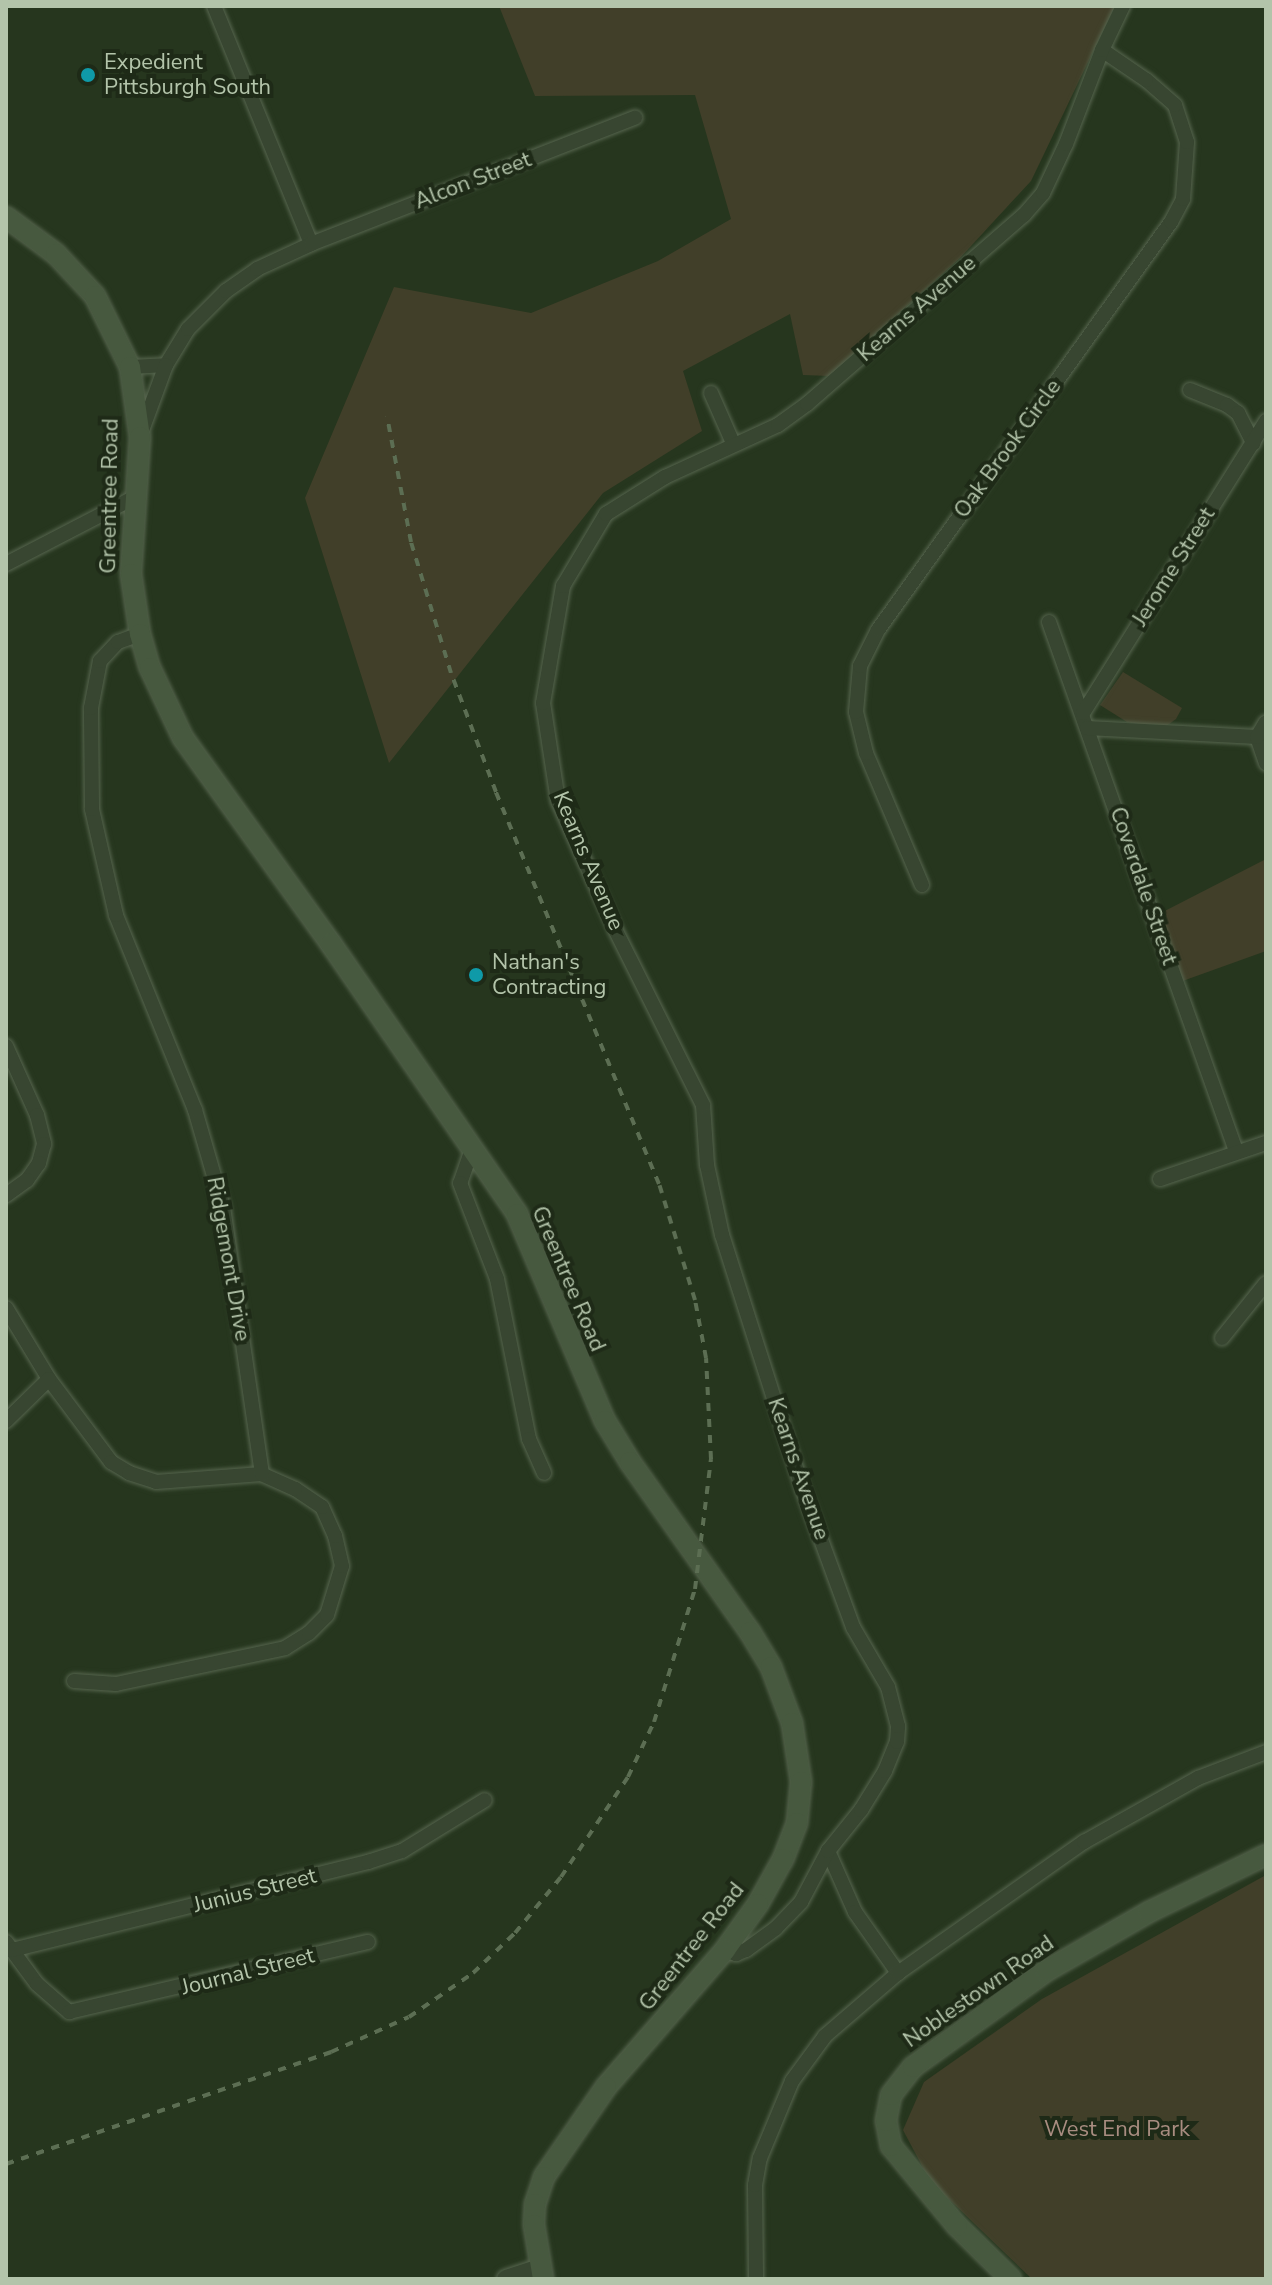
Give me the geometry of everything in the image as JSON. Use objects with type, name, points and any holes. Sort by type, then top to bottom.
[{"type":"main road","name":"Greentree Road","points":[[6,217],[56,254],[95,296],[130,367],[140,437],[131,574],[140,634],[150,668],[183,738],[331,944],[517,1214],[605,1421],[630,1462],[750,1632],[771,1667],[792,1723],[801,1782],[797,1823],[783,1859],[758,1904],[725,1950],[606,2087],[544,2177],[535,2204],[534,2225],[541,2273]]},
{"type":"main road","name":"Noblestown Road","points":[[1011,2279],[957,2226],[891,2146],[886,2121],[891,2095],[913,2067],[1046,1971],[1149,1912],[1266,1855]]},
{"type":"street","points":[[214,6],[311,244]]},
{"type":"street","name":"Kearns Avenue","points":[[725,1950],[736,1954],[746,1950],[776,1928],[801,1902],[828,1851],[861,1810],[885,1771],[897,1742],[896,1710],[888,1687],[853,1627],[789,1445],[722,1235],[707,1165],[703,1105],[616,931],[558,801],[543,703],[563,586],[606,514],[665,477],[733,443],[778,425],[807,404],[1024,215],[1043,193],[1123,6]]},
{"type":"street","name":"Oak Brook Circle","points":[[922,885],[866,753],[856,712],[860,666],[878,630],[1171,222],[1183,199],[1187,142],[1175,105],[1146,80],[1102,50]]},
{"type":"street","name":"Alcon Street","points":[[140,437],[166,365],[188,329],[226,291],[257,269],[311,244],[635,118]]},
{"type":"street","points":[[130,367],[166,365]]},
{"type":"street","points":[[1190,390],[1238,413],[1253,443]]},
{"type":"street","points":[[711,393],[733,443]]},
{"type":"street","name":"Jerome Street","points":[[1083,713],[1266,421]]},
{"type":"street","points":[[6,564],[135,497]]},
{"type":"street","name":"Coverdale Street","points":[[1049,622],[1236,1151]]},
{"type":"street","name":"Ridgemont Drive","points":[[140,634],[118,642],[100,661],[91,708],[92,809],[116,915],[195,1110],[223,1207],[262,1474]]},
{"type":"street","points":[[1257,737],[1266,722]]},
{"type":"street","points":[[1087,728],[1257,737]]},
{"type":"street","points":[[1257,737],[1266,763]]},
{"type":"street","points":[[6,1046],[37,1115],[44,1144],[39,1163],[27,1180],[6,1195]]},
{"type":"street","points":[[1160,1179],[1266,1143]]},
{"type":"street","points":[[472,1149],[460,1183],[497,1279],[527,1427],[544,1473]]},
{"type":"street","points":[[1222,1338],[1266,1283]]},
{"type":"street","points":[[6,1308],[49,1379],[111,1462],[129,1473],[156,1482],[262,1474],[295,1489],[322,1507],[342,1566],[327,1615],[309,1633],[285,1648],[116,1684],[74,1681]]},
{"type":"street","points":[[6,1421],[49,1379]]},
{"type":"street","points":[[756,2279],[755,2185],[760,2158],[792,2081],[825,2036],[898,1973],[1084,1842],[1198,1778],[1266,1752]]},
{"type":"street","name":"Junius Street","points":[[9,1946],[368,1862],[402,1851],[485,1800]]},
{"type":"street","points":[[828,1851],[855,1912],[898,1973]]},
{"type":"street","name":"Journal Street","points":[[9,1946],[37,1984],[69,2012],[128,2001],[368,1942]]},
{"type":"street","points":[[506,2279],[541,2273]]},
{"type":"green space","points":[[499,6],[1115,6],[1031,181],[960,258],[829,376],[803,375],[790,314],[683,371],[702,431],[603,493],[389,763],[305,498],[394,287],[531,313],[658,261],[731,219],[695,95],[535,96]]},
{"type":"green space","points":[[1123,672],[1182,708],[1176,719],[1165,727],[1151,727],[1127,722],[1100,705]]},
{"type":"green space","points":[[1266,859],[1266,951],[1177,983],[1153,917]]},
{"type":"green space","name":"West End Park","points":[[1266,1875],[1266,2279],[1032,2279],[930,2181],[903,2130],[924,2082],[1042,1999]]},
{"type":"railway","points":[[6,2164],[331,2052],[409,2017],[473,1973],[515,1933],[561,1877],[628,1777],[654,1722],[695,1589],[711,1459],[706,1358],[695,1300],[659,1184],[496,792],[451,673],[411,542],[387,416]]},
{"type":"place","name":"Expedient Pittsburgh South","points":[[88,75]]},
{"type":"place","name":"Nathan's Contracting","points":[[476,975]]}]
